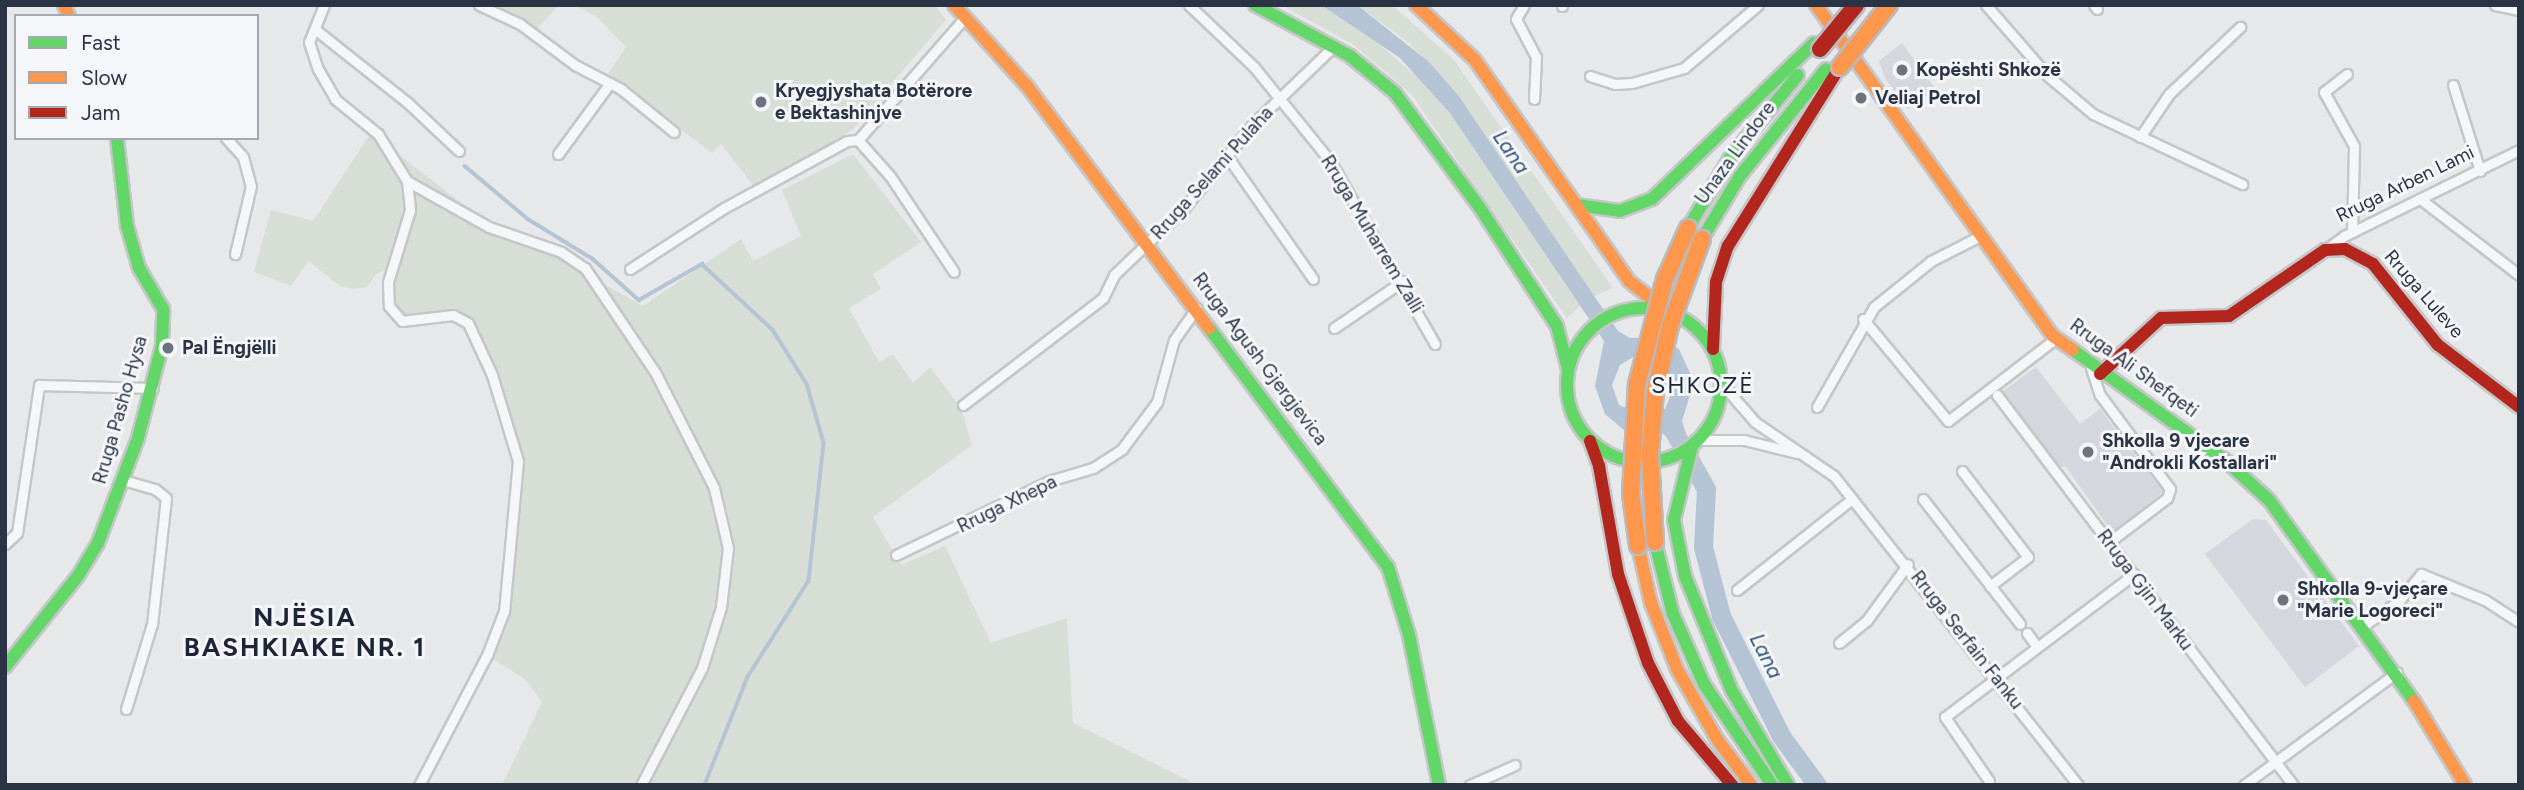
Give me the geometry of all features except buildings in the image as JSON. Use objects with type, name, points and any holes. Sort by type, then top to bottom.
[{"type":"main road","points":[[1255,5],[1333,47],[1375,74],[1410,112],[1556,325],[1568,369],[1569,403],[1589,439],[1599,466],[1618,573],[1648,663],[1678,721],[1732,785]]},
{"type":"main road","points":[[1416,5],[1475,60],[1629,281],[1668,311],[1686,320],[1713,349]]},
{"type":"main road","points":[[1751,785],[1686,687],[1651,603],[1638,546],[1631,494],[1637,384],[1661,292],[1688,228],[1735,152],[1846,5]]},
{"type":"main road","points":[[1577,205],[1620,211],[1652,199],[1817,46],[1856,5]]},
{"type":"main road","points":[[1788,785],[1752,730],[1698,616],[1675,535],[1680,463],[1719,407],[1722,384],[1713,349],[1716,282],[1728,246],[1834,65],[1878,5]]},
{"type":"main road","points":[[1834,65],[1889,5]]},
{"type":"main road","name":"Rruga Ali Shefqeti","points":[[1818,6],[2055,339],[2249,479],[2397,672],[2465,785]]},
{"type":"main road","name":"Rruga Agush Gjergjevica","points":[[960,11],[1027,86],[1388,567],[1409,635],[1439,785]]},
{"type":"main road","name":"Unaza Lindore","points":[[1773,785],[1741,745],[1704,684],[1673,614],[1655,542],[1650,454],[1655,392],[1670,326],[1702,239],[1740,177],[1834,65]]},
{"type":"main road","name":"Rruga Pasho Hysa","points":[[5,667],[86,565],[123,480],[153,387],[165,318],[132,251],[117,140]]},
{"type":"main road","name":"Rruga Luleve","points":[[2322,252],[2345,249],[2364,257],[2423,330],[2469,372],[2519,407]]},
{"type":"main road","name":"Rruga Arben Lami","points":[[2096,371],[2161,318],[2229,316],[2322,252]]},
{"type":"main road","points":[[1568,369],[1579,343],[1592,327],[1629,309],[1668,311]]},
{"type":"main road","points":[[1589,439],[1624,460],[1680,463]]},
{"type":"street","points":[[324,5],[309,47],[335,99],[369,124],[407,181],[489,227],[561,252],[585,268],[655,372],[715,488],[728,548],[721,607],[702,668],[641,785]]},
{"type":"street","points":[[479,5],[520,24],[575,65],[610,83],[674,132]]},
{"type":"street","name":"Rruga Muharrem Zalli","points":[[1189,5],[1280,98],[1343,180],[1403,281],[1435,344]]},
{"type":"street","points":[[1524,5],[1516,19],[1536,57],[1534,99]]},
{"type":"street","points":[[1590,76],[1615,85],[1632,83],[1684,68],[1758,5]]},
{"type":"street","points":[[1986,5],[2048,76],[2109,124],[2189,155],[2242,184]]},
{"type":"street","points":[[2495,5],[2519,10]]},
{"type":"street","points":[[630,269],[724,208],[847,141],[858,140],[960,11]]},
{"type":"street","points":[[2140,137],[2169,94],[2240,27]]},
{"type":"street","points":[[316,30],[408,103],[459,151]]},
{"type":"street","name":"Rruga Selami Pulaha","points":[[963,405],[1102,298],[1114,275],[1147,245],[1280,98],[1333,47]]},
{"type":"street","points":[[2347,74],[2324,92],[2354,146],[2352,232]]},
{"type":"street","points":[[558,155],[610,83]]},
{"type":"street","points":[[2453,85],[2480,171]]},
{"type":"street","points":[[228,140],[243,157],[251,186],[235,254]]},
{"type":"street","points":[[858,140],[890,176],[954,272]]},
{"type":"street","name":"Rruga Arben Lami","points":[[2322,252],[2352,232],[2423,201],[2519,150]]},
{"type":"street","points":[[1227,156],[1313,279]]},
{"type":"street","points":[[407,181],[410,210],[388,282],[389,306],[402,321],[453,315],[468,324],[507,418],[518,470],[504,611],[486,655],[419,785]]},
{"type":"street","points":[[2423,201],[2519,275]]},
{"type":"street","points":[[1816,407],[1863,319],[1930,261],[1980,236]]},
{"type":"street","points":[[1334,328],[1403,281]]},
{"type":"street","name":"Rruga Xhepa","points":[[896,555],[1049,481],[1093,468],[1122,449],[1157,402],[1174,340],[1196,308]]},
{"type":"street","points":[[1863,319],[1948,421],[2055,339]]},
{"type":"street","points":[[2096,371],[2099,395],[2170,489],[2167,498],[2109,542]]},
{"type":"street","name":"Rruga Serfain Fanku","points":[[1722,384],[1755,422],[1826,468],[1908,564],[2078,785]]},
{"type":"street","points":[[5,544],[17,533],[39,385],[153,387]]},
{"type":"street","name":"Rruga Gjin Marku","points":[[1997,396],[2293,785]]},
{"type":"street","name":"Rruga Serfain Fanku","points":[[1696,443],[1744,440],[1805,455]]},
{"type":"street","points":[[1962,471],[2028,557],[1990,586]]},
{"type":"street","points":[[123,480],[155,489],[166,498],[152,624],[126,709]]},
{"type":"street","points":[[1737,590],[1852,499]]},
{"type":"street","points":[[1923,499],[2020,624]]},
{"type":"street","points":[[1839,643],[1867,620],[1908,564]]},
{"type":"street","points":[[1989,781],[1945,718],[2134,574]]},
{"type":"street","points":[[2363,626],[2399,601],[2421,575],[2485,600],[2519,622]]},
{"type":"street","points":[[2027,634],[2037,647]]},
{"type":"street","points":[[2244,785],[2397,672]]},
{"type":"street","points":[[1470,785],[1515,765]]},
{"type":"shaded area","points":[[491,5],[559,5],[536,30]]},
{"type":"shaded area","name":"Kryegjyshata Botërore e Bektashinjve","points":[[574,5],[935,5],[946,20],[852,130],[755,188],[721,144],[712,153],[608,74],[626,47],[597,17]]},
{"type":"shaded area","points":[[1282,5],[1321,5],[1356,25],[1435,92],[1580,306],[1567,318],[1411,94],[1354,45]]},
{"type":"shaded area","points":[[1357,5],[1392,5],[1454,60],[1613,288],[1594,296],[1458,95],[1408,42]]},
{"type":"shaded area","name":"Kopështi Shkozë","points":[[1902,43],[1936,90],[1908,109],[1886,80],[1879,61]]},
{"type":"shaded area","points":[[371,133],[465,206],[643,306],[741,239],[753,261],[801,236],[782,190],[853,154],[921,242],[873,274],[881,289],[849,308],[879,362],[893,354],[913,383],[930,367],[961,408],[972,445],[873,517],[901,565],[945,546],[991,643],[1067,618],[1073,723],[1197,785],[502,785],[542,702],[526,680],[487,655],[504,611],[518,479],[492,375],[461,318],[411,323],[389,306],[393,267],[376,274],[367,287],[353,289],[340,286],[308,261],[291,286],[254,272],[271,210],[313,221]]},
{"type":"shaded area","name":"Shkolla 9 vjecare \"Androkli Kostallari\"","points":[[2036,367],[2080,424],[2100,409],[2163,492],[2112,532],[2066,467],[2054,466],[1999,394]]},
{"type":"shaded area","name":"Shkolla 9-vjeçare \"Marie Logoreci\"","points":[[2253,519],[2266,520],[2359,646],[2305,687],[2205,554]]},
{"type":"water","points":[[1321,5],[1357,5],[1429,62],[1458,95],[1618,331],[1630,338],[1657,337],[1679,349],[1694,382],[1682,421],[1686,434],[1673,443],[1662,433],[1624,430],[1605,414],[1595,386],[1604,341],[1449,112],[1400,58]],"holes":[[[1638,354],[1659,357],[1676,382],[1665,409],[1647,417],[1619,405],[1612,385],[1620,365]]]},
{"type":"waterway","points":[[465,166],[528,219],[593,259],[639,300],[702,264],[773,330],[807,384],[824,443],[809,581],[748,677],[705,785]]},
{"type":"waterway","name":"Lana","points":[[1667,419],[1706,489],[1703,547],[1721,616],[1781,736],[1817,785]]},
{"type":"traffic: fast","points":[[1255,5],[1350,56],[1395,93],[1480,208],[1557,326],[1568,369]]},
{"type":"traffic: fast","points":[[1577,205],[1620,211],[1652,199],[1814,43]]},
{"type":"traffic: fast","points":[[1702,239],[1740,176],[1826,69]]},
{"type":"traffic: fast","points":[[1688,228],[1730,158],[1798,75]]},
{"type":"traffic: fast","points":[[5,667],[78,576],[98,543],[138,438],[162,346],[163,309],[139,268],[127,226],[117,140]]},
{"type":"traffic: fast","points":[[1644,308],[1674,314],[1699,330],[1715,355],[1721,385],[1715,415],[1699,440],[1674,456],[1644,462],[1614,456],[1589,440],[1573,415],[1567,385],[1573,355],[1589,330],[1614,314],[1644,308]]},
{"type":"traffic: fast","points":[[1209,328],[1388,567],[1409,635],[1439,785]]},
{"type":"traffic: fast","points":[[2073,350],[2225,460],[2269,500],[2414,701]]},
{"type":"traffic: fast","points":[[1692,446],[1674,520],[1685,576],[1732,691],[1788,785]]},
{"type":"traffic: fast","points":[[1655,542],[1673,614],[1704,684],[1772,785]]},
{"type":"traffic: slow","points":[[64,5],[68,14]]},
{"type":"traffic: slow","points":[[954,5],[1027,86],[1209,328]]},
{"type":"traffic: slow","points":[[1416,5],[1475,60],[1629,281],[1666,310]]},
{"type":"traffic: slow","points":[[1816,5],[2053,336],[2073,350]]},
{"type":"traffic: slow","points":[[1840,67],[1889,5]]},
{"type":"traffic: slow","points":[[1638,546],[1631,494],[1637,384],[1665,279],[1688,228]]},
{"type":"traffic: slow","points":[[1655,542],[1650,454],[1655,392],[1670,326],[1702,239]]},
{"type":"traffic: slow","points":[[1638,546],[1651,603],[1677,669],[1717,739],[1751,785]]},
{"type":"traffic: slow","points":[[2414,701],[2465,785]]},
{"type":"traffic: jam","points":[[1820,49],[1856,5]]},
{"type":"traffic: jam","points":[[1713,349],[1716,282],[1728,246],[1840,67]]},
{"type":"traffic: jam","points":[[2100,374],[2161,318],[2229,316],[2325,250],[2345,249],[2373,264],[2438,345],[2519,407]]},
{"type":"traffic: jam","points":[[1590,441],[1599,466],[1618,574],[1648,663],[1678,721],[1732,785]]},
{"type":"place","name":"Kopështi Shkozë","points":[[1902,70]]},
{"type":"place","name":"Veliaj Petrol","points":[[1861,98]]},
{"type":"place","name":"Kryegjyshata Botërore e Bektashinjve","points":[[761,102]]},
{"type":"place","name":"Pal Ëngjëlli","points":[[168,348]]},
{"type":"place","name":"Shkolla 9 vjecare \"Androkli Kostallari\"","points":[[2088,452]]},
{"type":"place","name":"Shkolla 9-vjeçare \"Marie Logoreci\"","points":[[2283,600]]},
{"type":"district","name":"SHKOZË","points":[[1703,385]]},
{"type":"district","name":"NJËSIA BASHKIAKE NR. 1","points":[[305,633]]}]
